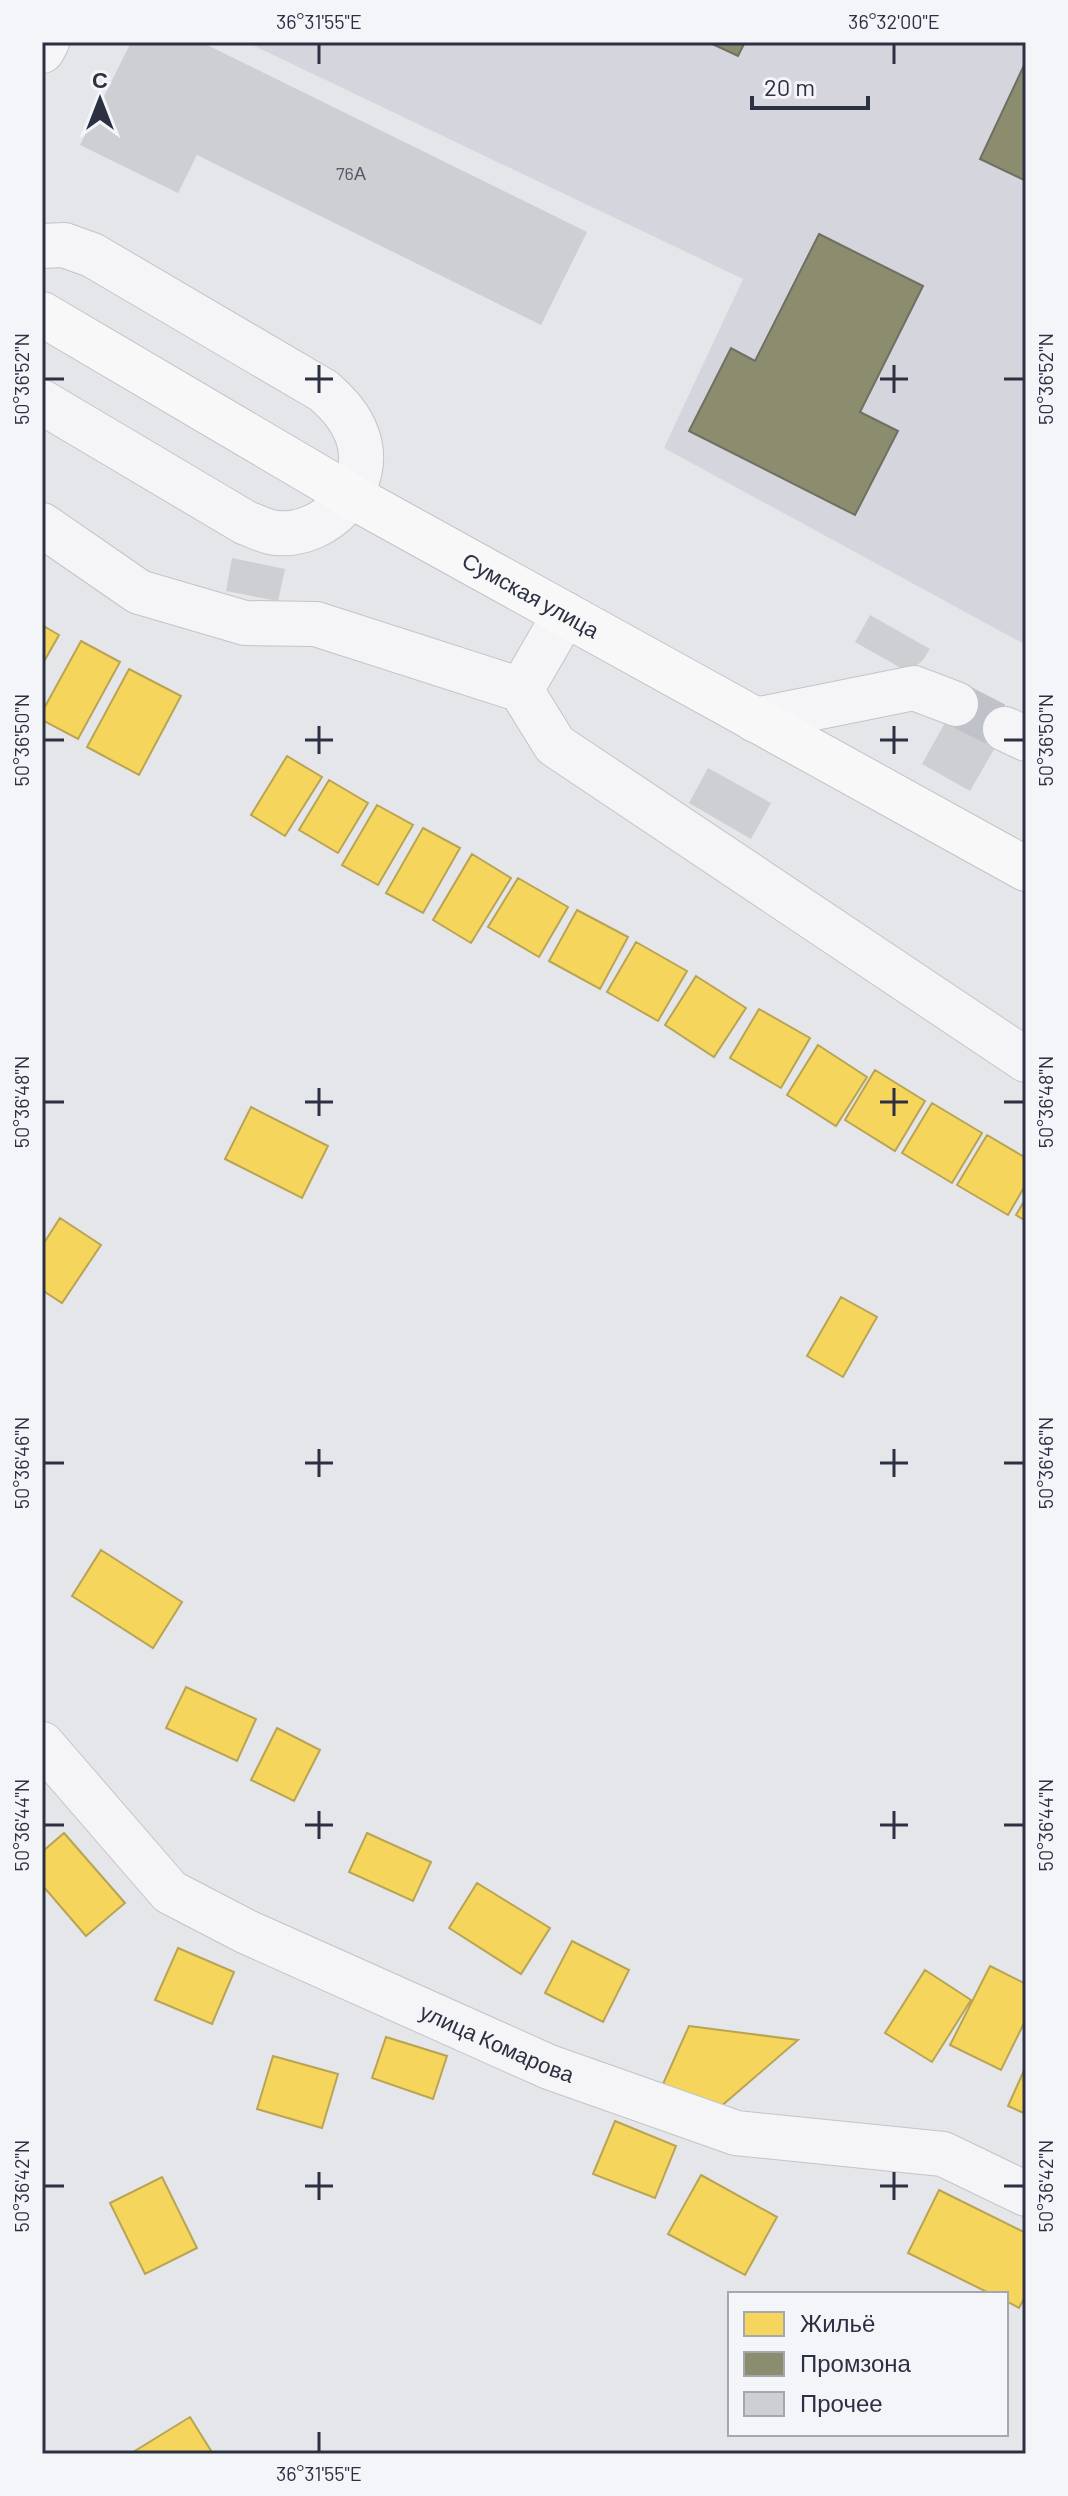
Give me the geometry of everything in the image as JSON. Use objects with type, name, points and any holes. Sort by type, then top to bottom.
[{"type":"main road","name":"Сумская улица","points":[[42,314],[351,496],[1026,869]]},
{"type":"street","points":[[42,51],[47,42]]},
{"type":"street","points":[[42,246],[64,245],[92,255],[324,391],[346,411],[359,438],[360,468],[351,496],[331,518],[304,531],[274,533],[246,523],[42,402]]},
{"type":"street","points":[[42,525],[139,592],[245,623],[316,624],[521,690],[555,745],[1026,1060]]},
{"type":"street","points":[[521,690],[565,614]]},
{"type":"street","points":[[755,720],[914,688],[956,704]]},
{"type":"street","name":"улица Комарова","points":[[42,1744],[170,1892],[247,1932],[549,2067],[736,2133],[943,2154],[1026,2194]]},
{"type":"shaded area","points":[[246,42],[1026,42],[1026,645],[664,448],[743,279]]},
{"type":"building: Жильё","points":[[42,625],[59,635],[42,665]]},
{"type":"building: Жильё","points":[[81,641],[120,662],[78,739],[42,720],[42,712]]},
{"type":"building: Жильё","points":[[129,669],[181,696],[139,775],[87,747]]},
{"type":"building: Жильё","points":[[287,756],[322,777],[285,836],[251,815]]},
{"type":"building: Жильё","points":[[329,780],[368,803],[338,853],[299,830]]},
{"type":"building: Жильё","points":[[377,805],[413,825],[378,885],[342,865]]},
{"type":"building: Жильё","points":[[423,828],[460,848],[423,913],[386,893]]},
{"type":"building: Жильё","points":[[472,854],[511,878],[471,943],[433,920]]},
{"type":"building: Жильё","points":[[518,878],[568,907],[539,957],[488,927]]},
{"type":"building: Жильё","points":[[577,910],[628,937],[600,989],[549,961]]},
{"type":"building: Жильё","points":[[636,942],[687,971],[658,1021],[607,992]]},
{"type":"building: Жильё","points":[[696,976],[746,1008],[714,1057],[665,1025]]},
{"type":"building: Жильё","points":[[759,1009],[810,1038],[781,1088],[730,1058]]},
{"type":"building: Жильё","points":[[818,1045],[867,1077],[836,1126],[787,1095]]},
{"type":"building: Жильё","points":[[875,1070],[925,1101],[895,1151],[845,1120]]},
{"type":"building: Жильё","points":[[932,1103],[982,1133],[952,1183],[902,1153]]},
{"type":"building: Жильё","points":[[251,1107],[328,1146],[302,1198],[225,1159]]},
{"type":"building: Жильё","points":[[987,1135],[1026,1158],[1026,1184],[1008,1215],[957,1185]]},
{"type":"building: Жильё","points":[[1026,1198],[1026,1221],[1016,1215]]},
{"type":"building: Жильё","points":[[60,1218],[101,1245],[62,1303],[42,1290],[42,1246]]},
{"type":"building: Жильё","points":[[841,1297],[877,1317],[843,1377],[807,1356]]},
{"type":"building: Жильё","points":[[101,1550],[182,1602],[153,1648],[72,1596]]},
{"type":"building: Жильё","points":[[186,1687],[256,1719],[237,1761],[166,1728]]},
{"type":"building: Жильё","points":[[277,1728],[320,1750],[294,1801],[251,1780]]},
{"type":"building: Жильё","points":[[64,1833],[125,1903],[86,1936],[42,1885],[42,1852]]},
{"type":"building: Жильё","points":[[367,1833],[431,1862],[413,1901],[349,1872]]},
{"type":"building: Жильё","points":[[477,1883],[550,1928],[521,1974],[449,1928]]},
{"type":"building: Жильё","points":[[572,1941],[629,1970],[603,2022],[545,1993]]},
{"type":"building: Жильё","points":[[178,1948],[234,1972],[212,2024],[155,2000]]},
{"type":"building: Жильё","points":[[990,1966],[1026,1984],[1026,2019],[1001,2070],[950,2045]]},
{"type":"building: Жильё","points":[[925,1970],[971,2000],[932,2062],[885,2033]]},
{"type":"building: Жильё","points":[[689,2026],[798,2040],[719,2108],[663,2084]]},
{"type":"building: Жильё","points":[[386,2037],[447,2056],[433,2099],[372,2078]]},
{"type":"building: Жильё","points":[[273,2056],[338,2074],[322,2128],[257,2109]]},
{"type":"building: Жильё","points":[[1026,2066],[1026,2114],[1008,2106]]},
{"type":"building: Жильё","points":[[615,2121],[676,2146],[655,2198],[593,2174]]},
{"type":"building: Жильё","points":[[701,2175],[777,2217],[745,2275],[668,2234]]},
{"type":"building: Жильё","points":[[162,2177],[197,2248],[145,2274],[110,2203]]},
{"type":"building: Жильё","points":[[939,2190],[1026,2233],[1026,2295],[1019,2308],[1008,2302],[1008,2292],[987,2292],[908,2253]]},
{"type":"building: Жильё","points":[[190,2417],[213,2454],[130,2454]]},
{"type":"building: Промзона","points":[[708,42],[745,42],[738,56]]},
{"type":"building: Промзона","points":[[1026,61],[1026,181],[980,159]]},
{"type":"building: Промзона","points":[[819,234],[923,286],[860,412],[898,431],[855,515],[689,431],[731,348],[755,361]]},
{"type":"building: Прочее","points":[[131,42],[201,42],[587,232],[541,325],[197,155],[178,193],[80,145]]},
{"type":"building: Прочее","points":[[232,558],[285,569],[278,601],[226,591]]},
{"type":"building: Прочее","points":[[870,615],[930,649],[923,660],[915,667],[901,668],[855,642]]},
{"type":"building: Прочее","points":[[962,692],[1011,720],[970,791],[922,764]]},
{"type":"building: Прочее","points":[[708,768],[771,803],[751,839],[689,803]]},
{"type":"tunnel","points":[[956,704],[1005,729]]}]
